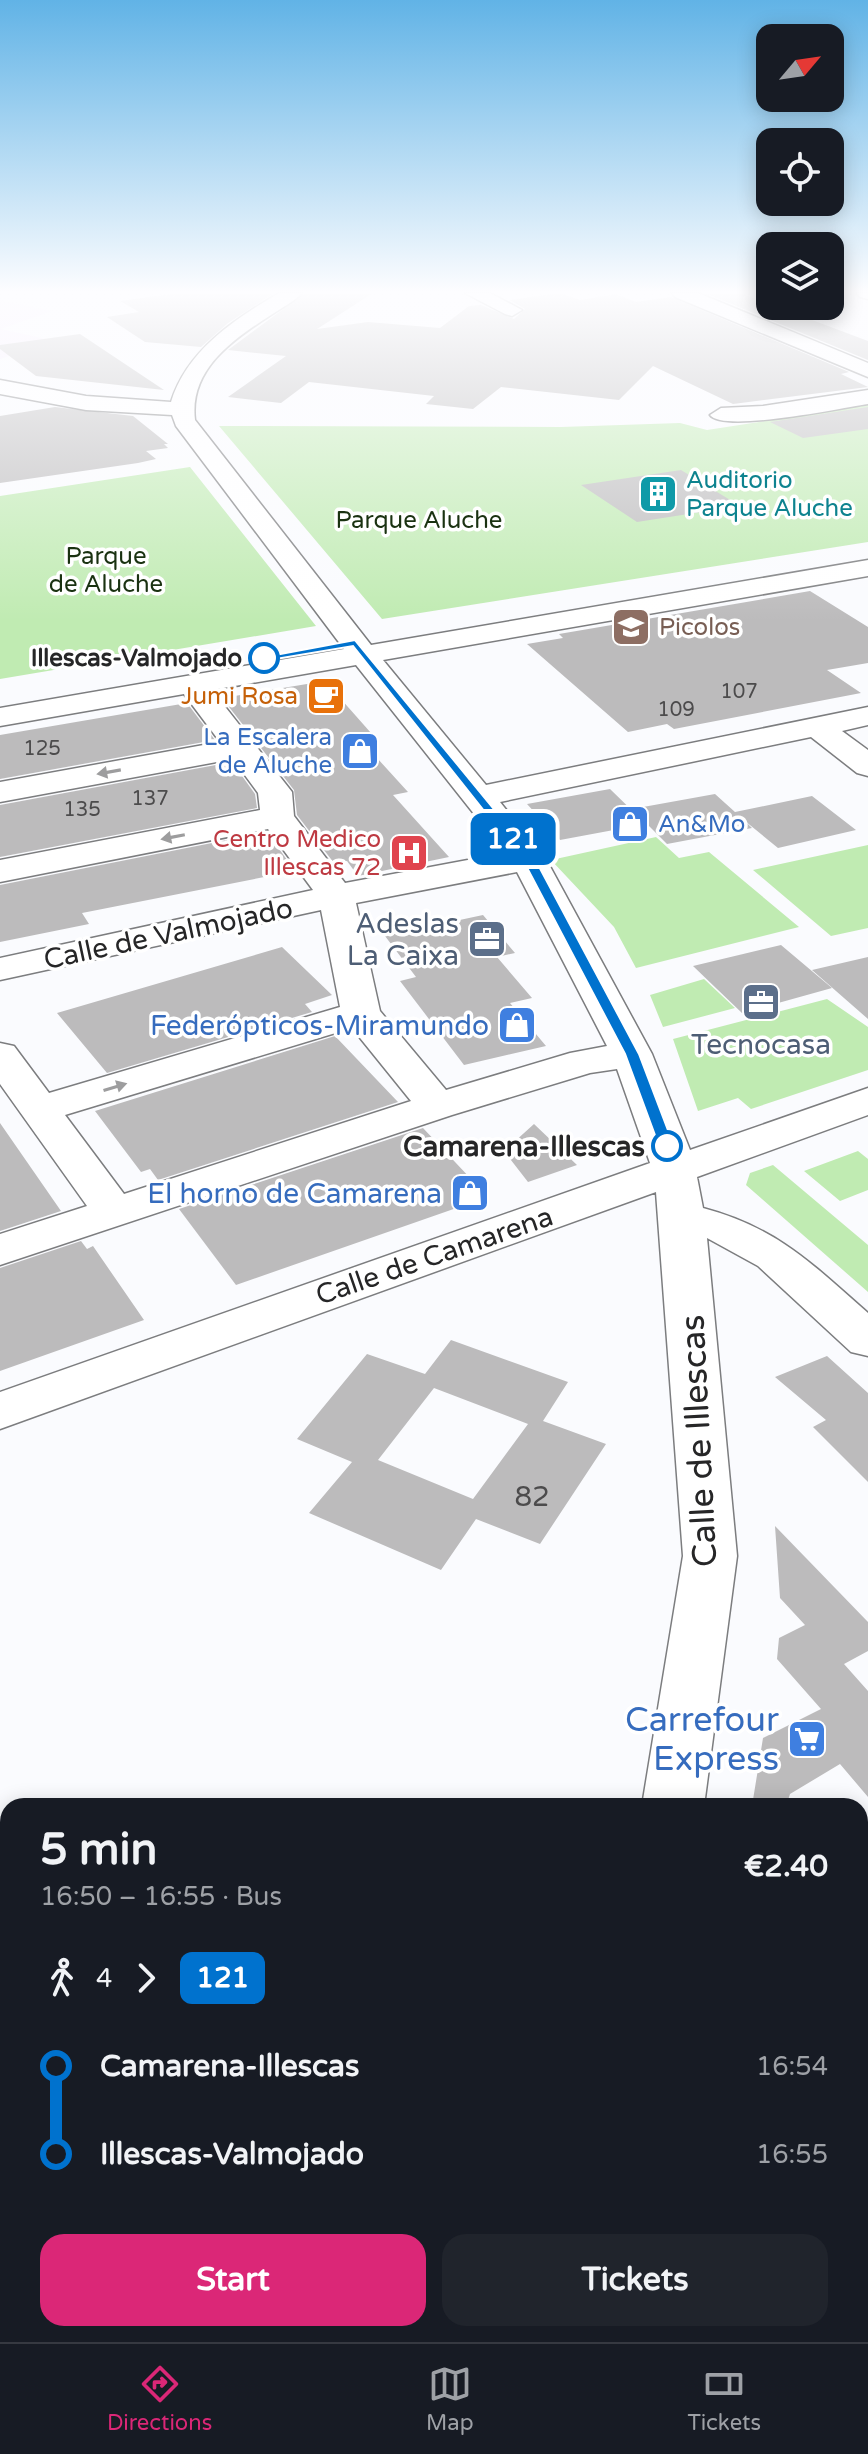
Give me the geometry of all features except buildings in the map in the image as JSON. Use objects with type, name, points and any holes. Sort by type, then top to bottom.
[{"type":"street","points":[[0,407],[34,402]]},
{"type":"street","points":[[99,402],[182,409],[183,402]]},
{"type":"street","points":[[721,415],[763,413],[833,402]]},
{"type":"street","name":"Calle de Illescas","points":[[182,409],[188,428],[528,859],[632,1054],[678,1193],[710,1556],[674,1798]]},
{"type":"street","points":[[0,717],[192,684],[359,648],[868,556]]},
{"type":"street","points":[[0,701],[868,568]]},
{"type":"street","points":[[192,684],[275,792],[277,817],[336,896],[361,1013],[437,1106]]},
{"type":"street","points":[[480,796],[868,716]]},
{"type":"street","points":[[817,727],[868,766]]},
{"type":"street","points":[[0,792],[240,748]]},
{"type":"street","points":[[0,871],[277,817]]},
{"type":"street","points":[[336,896],[528,859]]},
{"type":"street","name":"Calle de Valmojado","points":[[0,969],[336,896]]},
{"type":"street","points":[[40,1109],[361,1013]]},
{"type":"street","points":[[0,1250],[437,1106],[584,1062],[632,1054]]},
{"type":"street","points":[[0,1055],[114,1212]]},
{"type":"street","name":"Calle de Camarena","points":[[0,1411],[678,1193],[868,1101]]},
{"type":"street","points":[[678,1193],[724,1228],[774,1256],[868,1340]]},
{"type":"green space","name":"Parque Aluche","points":[[868,405],[868,542],[382,619],[219,426],[561,427],[680,423],[707,430]]},
{"type":"green space","name":"Parque de Aluche","points":[[190,467],[316,626],[0,679],[0,496]]},
{"type":"green space","points":[[656,837],[679,858],[709,852],[799,927],[636,968],[614,927],[551,860]]},
{"type":"green space","points":[[868,845],[868,928],[831,936],[753,870]]},
{"type":"green space","points":[[704,979],[735,1008],[663,1027],[650,995]]},
{"type":"green space","points":[[827,999],[868,1027],[868,1070],[751,1109],[738,1098],[698,1111],[673,1039]]},
{"type":"green space","points":[[858,1151],[868,1159],[868,1190],[840,1201],[804,1171]]},
{"type":"green space","points":[[773,1165],[868,1245],[868,1292],[746,1185],[750,1173]]},
{"type":"bus line","name":"121","points":[[264,658],[355,643],[528,859],[632,1054],[667,1146]]},
{"type":"place","name":"Auditorio Parque Aluche","points":[[658,494]]},
{"type":"place","name":"Picolos","points":[[631,627]]},
{"type":"place","name":"Illescas-Valmojado","points":[[264,658]]},
{"type":"place","name":"Jumi Rosa","points":[[326,696]]},
{"type":"place","name":"La Escalera de Aluche","points":[[360,751]]},
{"type":"place","name":"An&Mo","points":[[630,824]]},
{"type":"place","name":"Centro Medico Illescas 72","points":[[409,853]]},
{"type":"place","name":"Adeslas La Caixa","points":[[487,939]]},
{"type":"place","name":"Tecnocasa","points":[[761,1002]]},
{"type":"place","name":"Federópticos-Miramundo","points":[[517,1025]]},
{"type":"place","name":"Camarena-Illescas","points":[[667,1146]]},
{"type":"place","name":"El horno de Camarena","points":[[470,1193]]},
{"type":"place","name":"Carrefour Express","points":[[807,1739]]}]
